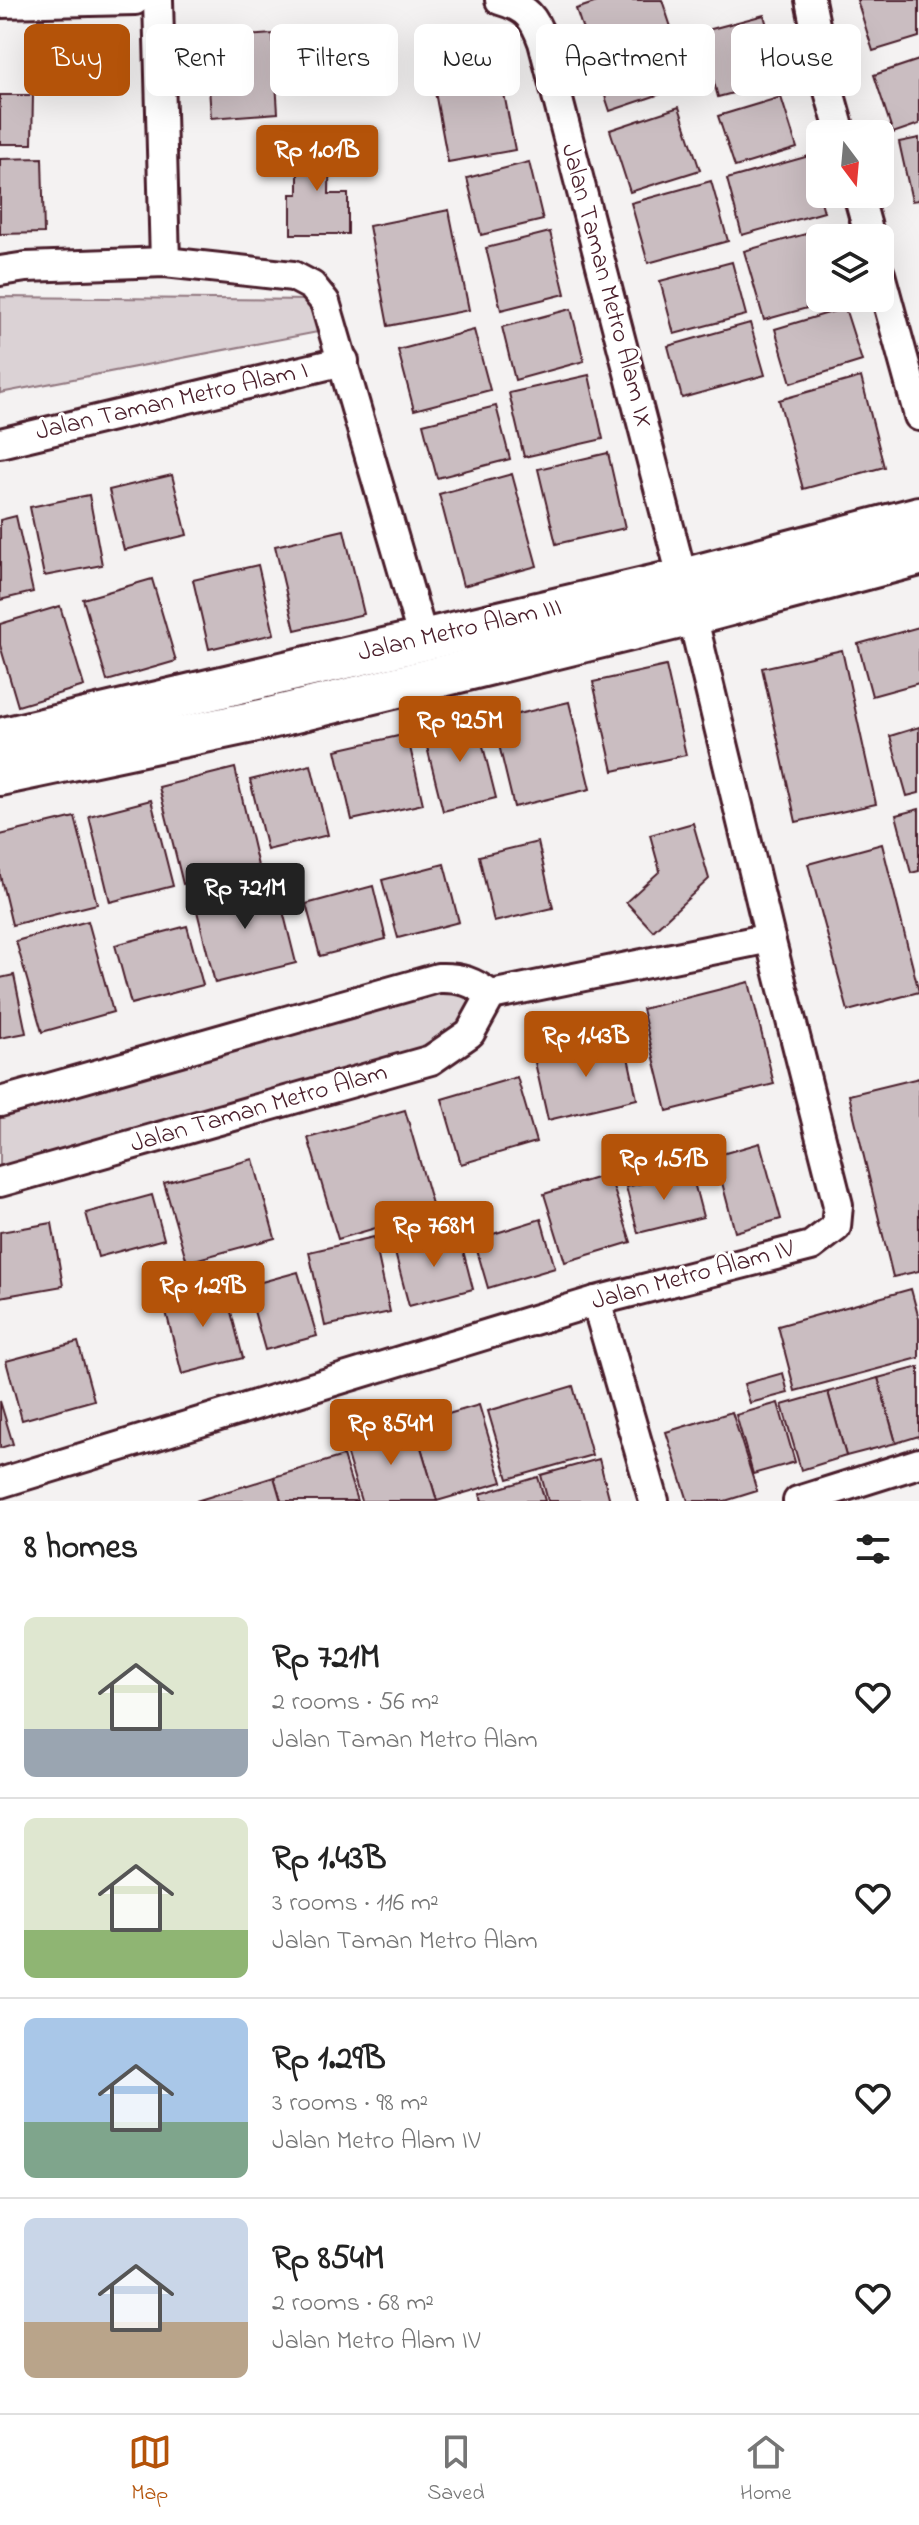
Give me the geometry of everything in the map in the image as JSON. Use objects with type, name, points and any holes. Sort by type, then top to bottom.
[{"type":"street","points":[[0,3],[135,0]]},
{"type":"street","points":[[158,0],[165,262]]},
{"type":"street","points":[[810,0],[837,120]]},
{"type":"street","name":"Jalan Taman Metro Alam IX","points":[[507,2],[534,18],[543,42],[687,597]]},
{"type":"street","name":"Jalan Taman Metro Alam I","points":[[0,271],[26,267],[165,262],[293,276],[312,286],[325,302],[344,361],[423,639]]},
{"type":"street","points":[[890,312],[919,416]]},
{"type":"street","name":"Jalan Taman Metro Alam I","points":[[0,443],[344,361]]},
{"type":"street","name":"Jalan Metro Alam III","points":[[0,775],[266,719],[687,597],[919,517]]},
{"type":"street","name":"Jalan Metro Alam III","points":[[0,739],[423,639],[687,597],[919,555]]},
{"type":"street","name":"Jalan Metro Alam IV","points":[[0,1483],[596,1301],[811,1246],[836,1227],[838,1205],[687,597]]},
{"type":"street","points":[[0,1102],[438,978],[457,977],[474,983],[491,995],[770,938]]},
{"type":"street","name":"Jalan Taman Metro Alam","points":[[0,1182],[431,1060],[470,1033],[491,995]]},
{"type":"street","points":[[596,1301],[654,1501]]},
{"type":"street","points":[[798,1501],[919,1463]]},
{"type":"shaded area","points":[[0,297],[310,300],[323,331],[0,393]]},
{"type":"shaded area","points":[[433,988],[464,991],[477,1007],[438,1048],[0,1177],[0,1112]]},
{"type":"building","points":[[603,0],[662,0],[670,24],[581,24],[576,9]]},
{"type":"building","points":[[857,0],[919,0],[919,37],[873,51]]},
{"type":"building","points":[[764,15],[766,24],[731,24],[731,94],[718,97],[715,86],[715,28]]},
{"type":"building","points":[[270,34],[270,96],[277,96],[278,113],[211,118],[210,96],[254,96],[254,35]]},
{"type":"building","points":[[919,60],[919,124],[894,133],[894,120],[889,120],[874,75]]},
{"type":"building","points":[[0,95],[33,96],[32,144],[0,144]]},
{"type":"building","points":[[436,96],[504,96],[515,150],[448,162]]},
{"type":"building","points":[[605,96],[654,96],[610,111]]},
{"type":"building","points":[[781,97],[797,148],[735,167],[718,116]]},
{"type":"building","points":[[679,107],[700,170],[630,192],[610,130]]},
{"type":"building","points":[[919,138],[919,200],[912,201],[899,142]]},
{"type":"building","points":[[298,139],[330,139],[329,194],[348,194],[348,234],[291,234],[291,194],[298,194]]},
{"type":"building","points":[[806,157],[806,208],[823,208],[824,212],[742,235],[727,179]]},
{"type":"building","points":[[42,158],[44,233],[0,234],[0,159]]},
{"type":"building","points":[[529,162],[543,220],[481,235],[467,178]]},
{"type":"building","points":[[711,181],[728,241],[648,263],[631,203]]},
{"type":"building","points":[[449,210],[469,310],[388,326],[369,226]]},
{"type":"building","points":[[550,232],[565,294],[501,310],[486,248]]},
{"type":"building","points":[[806,234],[806,308],[764,320],[744,251]]},
{"type":"building","points":[[732,262],[746,315],[674,334],[660,281]]},
{"type":"building","points":[[571,309],[584,361],[515,380],[502,327]]},
{"type":"building","points":[[832,312],[846,312],[862,361],[791,383],[775,329]]},
{"type":"building","points":[[750,323],[765,375],[682,398],[668,346]]},
{"type":"building","points":[[474,330],[490,390],[414,410],[398,350]]},
{"type":"building","points":[[589,375],[603,439],[524,457],[509,393]]},
{"type":"building","points":[[861,377],[884,467],[803,489],[779,400]]},
{"type":"building","points":[[496,406],[510,459],[437,478],[423,424]]},
{"type":"building","points":[[608,453],[625,528],[556,544],[538,469]]},
{"type":"building","points":[[512,474],[537,566],[463,586],[439,494]]},
{"type":"building","points":[[172,475],[187,535],[124,550],[109,490]]},
{"type":"building","points":[[89,495],[102,565],[44,576],[30,507]]},
{"type":"building","points":[[16,516],[33,592],[0,600],[0,520]]},
{"type":"building","points":[[344,530],[364,614],[295,630],[275,546]]},
{"type":"building","points":[[258,565],[274,634],[209,649],[193,580]]},
{"type":"building","points":[[152,579],[176,661],[107,681],[83,599]]},
{"type":"building","points":[[60,606],[84,686],[18,706],[0,645],[0,624]]},
{"type":"building","points":[[919,627],[919,683],[872,696],[858,644]]},
{"type":"building","points":[[842,650],[876,804],[796,822],[762,668]]},
{"type":"building","points":[[666,666],[686,755],[613,771],[593,682]]},
{"type":"building","points":[[569,702],[590,789],[514,807],[493,720]]},
{"type":"building","points":[[476,718],[496,798],[443,811],[423,731]]},
{"type":"building","points":[[919,727],[919,793],[907,796],[890,736]]},
{"type":"building","points":[[407,734],[423,804],[352,820],[336,750]]},
{"type":"building","points":[[311,765],[328,835],[267,850],[250,780]]},
{"type":"building","points":[[235,768],[258,866],[183,884],[159,787]]},
{"type":"building","points":[[151,800],[173,886],[110,902],[89,816]]},
{"type":"building","points":[[919,809],[919,871],[911,873],[896,815]]},
{"type":"building","points":[[75,817],[97,904],[12,925],[0,875],[0,835]]},
{"type":"building","points":[[693,823],[709,879],[653,931],[626,902],[660,871],[650,835]]},
{"type":"building","points":[[538,842],[553,908],[494,922],[479,856]]},
{"type":"building","points":[[882,844],[919,992],[848,1011],[808,864]]},
{"type":"building","points":[[444,864],[459,922],[398,938],[382,880]]},
{"type":"building","points":[[275,879],[296,963],[215,983],[194,899]]},
{"type":"building","points":[[373,886],[386,939],[320,956],[306,904]]},
{"type":"building","points":[[88,921],[113,1012],[42,1032],[16,941]]},
{"type":"building","points":[[187,926],[203,985],[131,1004],[115,945]]},
{"type":"building","points":[[14,975],[26,1033],[0,1038],[0,978]]},
{"type":"building","points":[[749,982],[774,1084],[667,1111],[642,1009]]},
{"type":"building","points":[[624,1038],[637,1099],[548,1120],[534,1058]]},
{"type":"building","points":[[517,1077],[536,1142],[461,1164],[442,1099]]},
{"type":"building","points":[[919,1078],[919,1271],[893,1277],[849,1095]]},
{"type":"building","points":[[405,1110],[434,1211],[338,1239],[308,1138]]},
{"type":"building","points":[[760,1143],[781,1219],[735,1232],[715,1156]]},
{"type":"building","points":[[253,1159],[275,1238],[187,1262],[164,1183]]},
{"type":"building","points":[[691,1171],[703,1217],[638,1233],[626,1187]]},
{"type":"building","points":[[609,1174],[631,1242],[565,1262],[544,1194]]},
{"type":"building","points":[[152,1195],[164,1239],[98,1257],[86,1213]]},
{"type":"building","points":[[541,1219],[555,1268],[488,1288],[474,1240]]},
{"type":"building","points":[[52,1223],[63,1286],[0,1297],[0,1232]]},
{"type":"building","points":[[458,1231],[473,1289],[409,1306],[394,1249]]},
{"type":"building","points":[[374,1237],[390,1312],[325,1326],[309,1252]]},
{"type":"building","points":[[298,1272],[317,1336],[265,1350],[247,1286]]},
{"type":"building","points":[[224,1285],[243,1358],[182,1374],[163,1300]]},
{"type":"building","points":[[911,1289],[919,1319],[919,1358],[795,1391],[778,1326]]},
{"type":"building","points":[[78,1342],[94,1400],[22,1420],[6,1361]]},
{"type":"building","points":[[919,1367],[919,1436],[896,1443],[878,1378]]},
{"type":"building","points":[[783,1373],[788,1393],[750,1403],[744,1384]]},
{"type":"building","points":[[878,1378],[896,1443],[846,1456],[828,1392]]},
{"type":"building","points":[[573,1386],[592,1455],[508,1479],[488,1411]]},
{"type":"building","points":[[828,1392],[846,1456],[801,1470],[782,1405]]},
{"type":"building","points":[[0,1401],[13,1444],[0,1448]]},
{"type":"building","points":[[778,1403],[795,1462],[753,1474],[736,1415]]},
{"type":"building","points":[[479,1405],[502,1482],[437,1501],[414,1424]]},
{"type":"building","points":[[732,1412],[757,1491],[725,1501],[688,1501],[666,1432]]},
{"type":"building","points":[[414,1424],[437,1501],[361,1501],[344,1445]]},
{"type":"building","points":[[343,1456],[357,1501],[281,1501],[274,1477]]},
{"type":"building","points":[[599,1459],[610,1501],[548,1501],[541,1475]]},
{"type":"building","points":[[274,1477],[281,1501],[196,1501]]},
{"type":"building","points":[[538,1477],[545,1501],[482,1501],[480,1494]]}]
